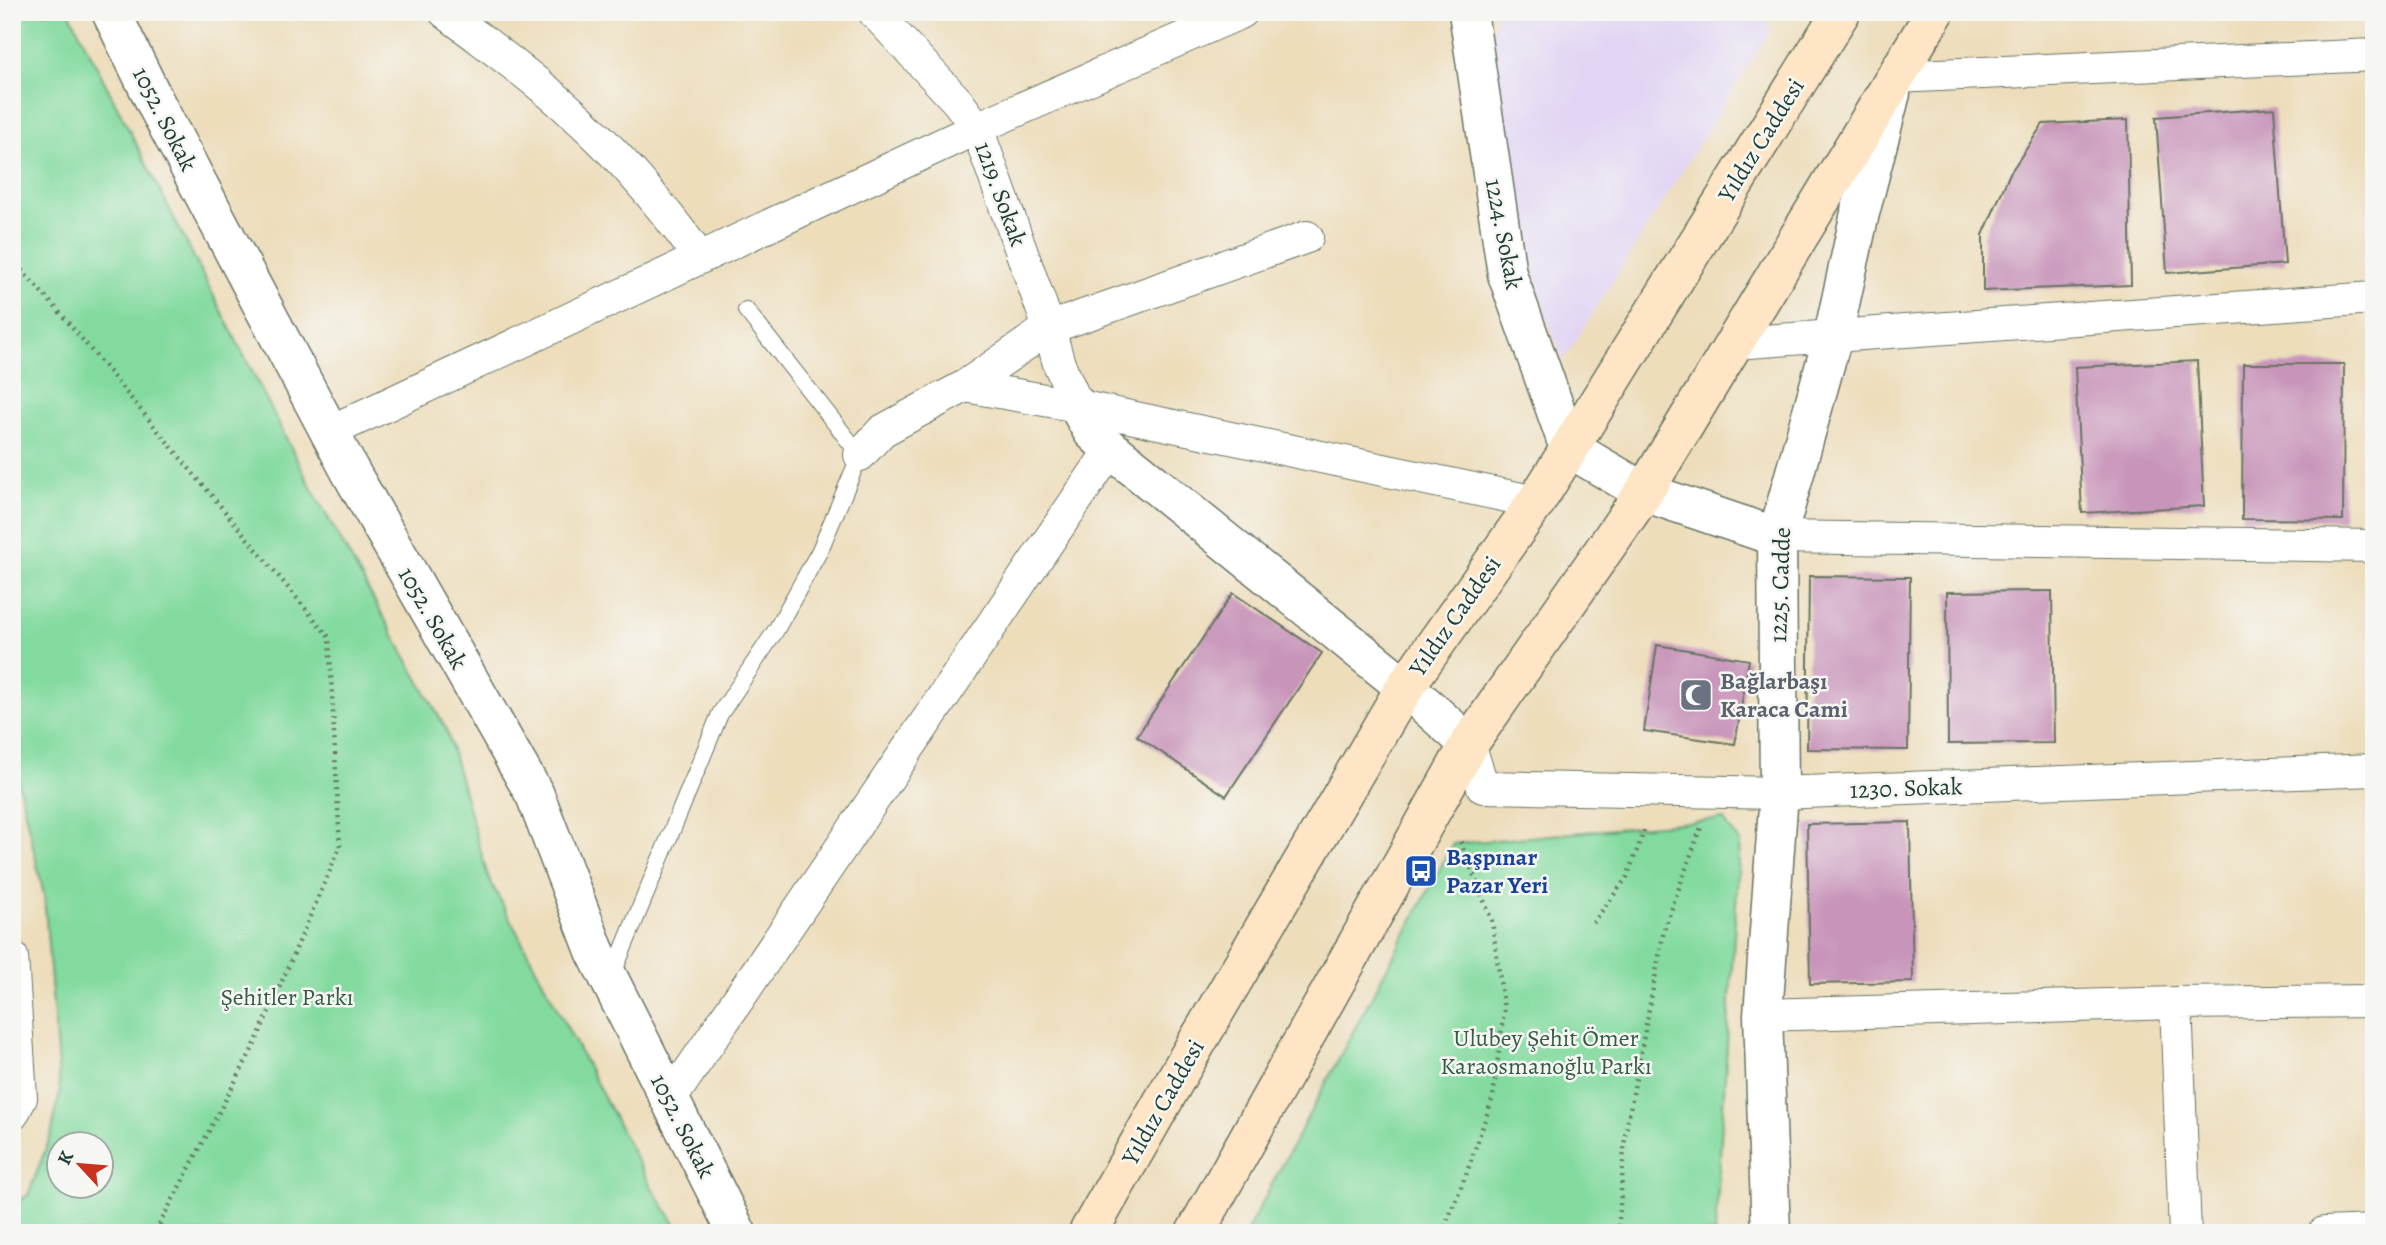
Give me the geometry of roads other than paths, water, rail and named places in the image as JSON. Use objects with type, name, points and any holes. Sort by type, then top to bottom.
[{"type":"main road","name":"Yıldız Caddesi","points":[[1088,1233],[1405,687],[1536,502],[1841,12]]},
{"type":"main road","points":[[1195,1233],[1469,744],[1644,492],[1935,12]]},
{"type":"street","name":"1052. Sokak","points":[[111,12],[158,108],[329,432],[535,795],[595,951],[737,1233]]},
{"type":"street","points":[[445,12],[518,66],[579,119],[661,204],[700,258]]},
{"type":"street","name":"1219. Sokak","points":[[874,12],[958,102],[977,128],[1049,328],[1059,364],[1078,406]]},
{"type":"street","points":[[329,432],[977,128],[1242,12]]},
{"type":"street","name":"1224. Sokak","points":[[1468,12],[1507,274],[1569,448]]},
{"type":"street","points":[[1895,77],[2374,55]]},
{"type":"street","name":"1225. Cadde","points":[[1771,1233],[1762,1015],[1779,793],[1777,537],[1833,336],[1860,213],[1895,77]]},
{"type":"street","points":[[860,455],[882,431],[965,386],[1049,328],[1307,237]]},
{"type":"street","points":[[1735,343],[2374,298]]},
{"type":"street","points":[[965,386],[1078,406],[1536,502]]},
{"type":"street","points":[[1078,406],[1093,431],[1111,449],[1405,687],[1469,744]]},
{"type":"street","points":[[1569,448],[1644,492],[1777,537],[2374,546]]},
{"type":"street","points":[[670,1100],[1111,449]]},
{"type":"street","name":"1230. Sokak","points":[[1469,744],[1483,787],[1779,793],[2374,770]]},
{"type":"street","points":[[12,957],[22,1098],[12,1115]]},
{"type":"street","points":[[1762,1015],[2176,1003],[2374,1001]]},
{"type":"street","points":[[2176,1003],[2185,1233]]},
{"type":"street","points":[[2324,1233],[2374,1231]]},
{"type":"lane","points":[[610,982],[720,714],[776,630],[820,550],[860,455],[746,310]]},
{"type":"place","name":"Bağlarbaşı Karaca Cami","points":[[1696,695]]},
{"type":"place","name":"Başpınar Pazar Yeri","points":[[1421,871]]},
{"type":"park label","name":"Şehitler Parkı","points":[[287,997]]},
{"type":"park label","name":"Ulubey Şehit Ömer Karaosmanoğlu Parkı","points":[[1546,1052]]}]
